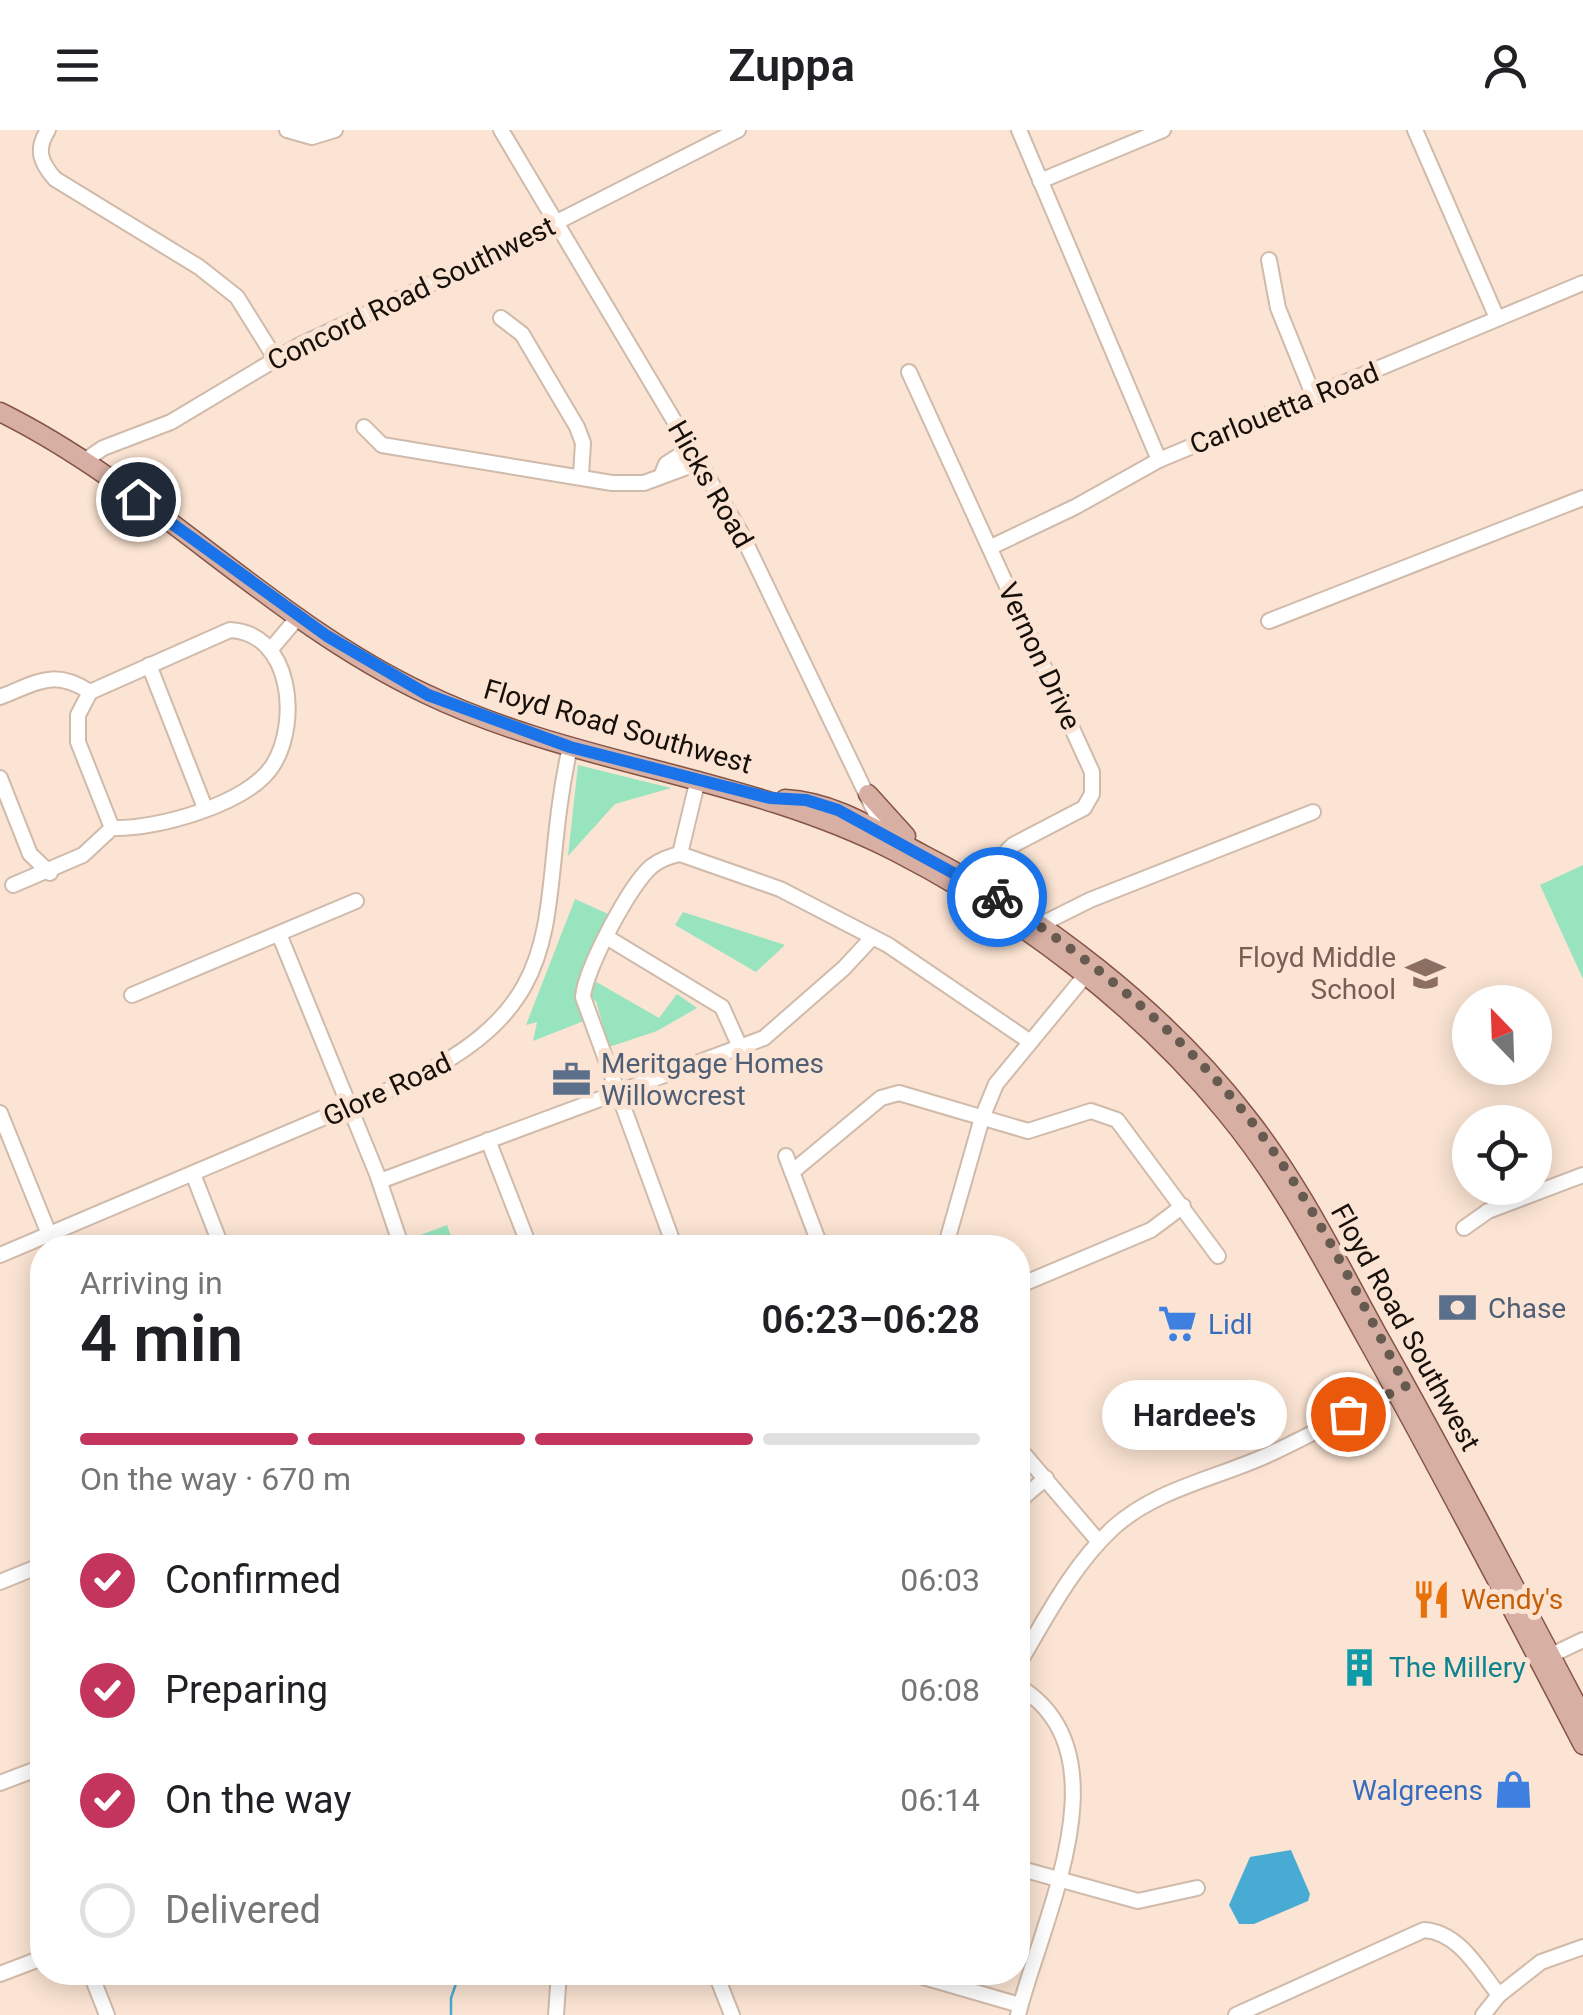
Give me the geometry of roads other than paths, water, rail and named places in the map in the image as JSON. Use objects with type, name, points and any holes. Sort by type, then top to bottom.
[{"type":"main road","name":"Floyd Road Southwest","points":[[0,412],[87,460],[353,654],[428,695],[570,747],[770,798],[894,851],[1040,926],[1158,1024],[1244,1113],[1301,1196],[1545,1658],[1583,1745]]},
{"type":"main road","points":[[868,794],[897,829],[937,861]]},
{"type":"main road","name":"Floyd Road Southwest","points":[[770,798],[806,800],[838,810],[937,861],[1084,977],[1193,1075],[1248,1140],[1401,1388]]},
{"type":"main road","name":"Floyd Road Southwest","points":[[1545,1658],[1583,1717]]},
{"type":"street","points":[[48,130],[39,150],[42,164],[56,179],[199,267],[237,297],[275,358]]},
{"type":"street","points":[[286,130],[312,136],[335,130]]},
{"type":"street","name":"Hicks Road","points":[[501,130],[756,562],[894,851]]},
{"type":"street","name":"Concord Road Southwest","points":[[87,460],[103,448],[170,422],[275,358],[738,130]]},
{"type":"street","points":[[1018,130],[1159,460]]},
{"type":"street","points":[[1040,181],[1163,130]]},
{"type":"street","points":[[1416,130],[1497,318]]},
{"type":"street","points":[[1268,260],[1274,294],[1314,397]]},
{"type":"street","name":"Carlouetta Road","points":[[991,547],[1075,507],[1159,460],[1583,283]]},
{"type":"street","points":[[500,318],[522,334],[577,427],[583,443],[581,475]]},
{"type":"street","name":"Vernon Drive","points":[[909,372],[1092,772],[1092,794],[1084,808],[1014,845],[971,888]]},
{"type":"street","points":[[364,426],[382,446],[630,484],[698,463]]},
{"type":"street","points":[[662,474],[666,464],[689,450]]},
{"type":"street","points":[[1269,621],[1583,498]]},
{"type":"street","points":[[271,649],[299,616]]},
{"type":"street","points":[[14,885],[50,873],[83,855],[112,828],[152,827],[241,795],[272,766],[291,719],[271,649],[261,638],[230,630],[90,692],[78,714],[78,742],[112,828]]},
{"type":"street","points":[[150,665],[205,808]]},
{"type":"street","points":[[0,697],[49,678],[66,678],[90,692]]},
{"type":"street","name":"Glore Road","points":[[49,1234],[450,1062],[510,1011],[528,982],[551,905],[570,747]]},
{"type":"street","points":[[838,810],[860,802],[850,760]]},
{"type":"street","points":[[0,778],[30,854],[50,873]]},
{"type":"street","points":[[680,854],[698,778]]},
{"type":"street","points":[[1040,926],[1090,900],[1313,812]]},
{"type":"street","points":[[670,1235],[583,997],[588,972],[649,868],[680,854],[786,892],[870,940],[888,945],[1029,1041]]},
{"type":"street","points":[[132,995],[356,901]]},
{"type":"street","points":[[279,934],[380,1181],[398,1235]]},
{"type":"street","points":[[608,938],[722,1007],[740,1047]]},
{"type":"street","points":[[380,1181],[764,1038],[870,940]]},
{"type":"street","points":[[949,1235],[982,1118],[996,1084],[1084,977]]},
{"type":"street","points":[[792,1172],[882,1098],[900,1093],[1028,1131],[1091,1111],[1117,1120],[1218,1256]]},
{"type":"street","points":[[0,1113],[49,1234]]},
{"type":"street","points":[[488,1140],[525,1235]]},
{"type":"street","points":[[786,1156],[816,1235]]},
{"type":"street","points":[[193,1174],[217,1235]]},
{"type":"street","points":[[1464,1228],[1488,1211],[1583,1174]]},
{"type":"street","points":[[1030,1281],[1151,1230],[1183,1206]]},
{"type":"street","name":"Glore Road","points":[[0,1255],[30,1242]]},
{"type":"street","points":[[1030,1645],[1099,1542],[1136,1510],[1270,1454],[1401,1388]]},
{"type":"street","points":[[1030,1460],[1099,1542]]},
{"type":"street","points":[[1030,1492],[1046,1478]]},
{"type":"street","points":[[0,1582],[30,1570]]},
{"type":"street","points":[[1545,1658],[1583,1640]]},
{"type":"street","points":[[1030,1696],[1044,1707],[1068,1748],[1073,1804],[1058,1880],[1030,1973]]},
{"type":"street","points":[[0,1783],[30,1772]]},
{"type":"street","points":[[1030,1872],[1138,1901],[1197,1888]]},
{"type":"street","points":[[1236,2015],[1424,1930],[1440,1932],[1456,1943],[1499,1995]]},
{"type":"street","points":[[1483,2015],[1499,1995],[1541,1962],[1583,1946]]},
{"type":"street","points":[[0,1974],[30,1963]]},
{"type":"street","points":[[95,1985],[107,2015]]},
{"type":"street","points":[[556,2015],[557,1985]]},
{"type":"street","points":[[719,1985],[732,2015]]},
{"type":"street","points":[[945,1985],[1019,2010],[1026,1985]]},
{"type":"water","points":[[1291,1850],[1310,1894],[1308,1901],[1254,1924],[1239,1924],[1229,1905],[1250,1857]]},
{"type":"waterway","points":[[451,2015],[456,1985]]},
{"type":"place","name":"Floyd Middle School","points":[[1426,973]]},
{"type":"place","name":"Meritgage Homes Willowcrest","points":[[571,1079]]},
{"type":"place","name":"Chase","points":[[1458,1308]]},
{"type":"place","name":"Lidl","points":[[1178,1324]]},
{"type":"place","name":"Hardee's","points":[[1348,1414]]},
{"type":"place","name":"Wendy's","points":[[1431,1599]]},
{"type":"place","name":"The Millery","points":[[1359,1667]]},
{"type":"place","name":"Walgreens","points":[[1513,1790]]}]
